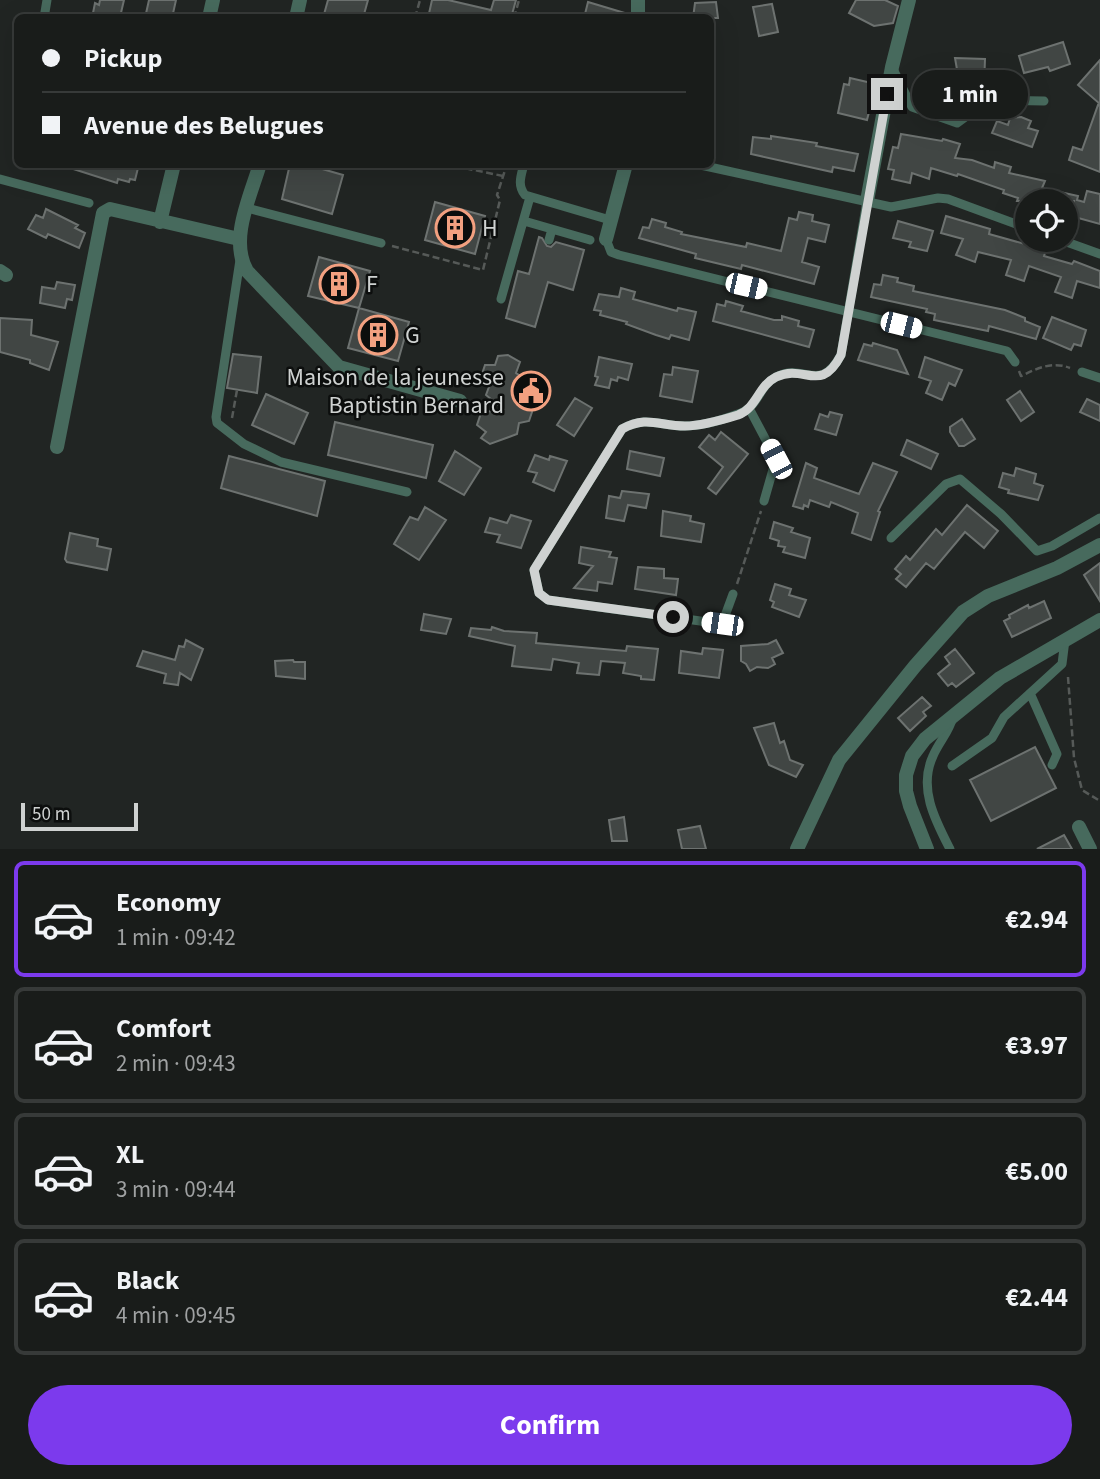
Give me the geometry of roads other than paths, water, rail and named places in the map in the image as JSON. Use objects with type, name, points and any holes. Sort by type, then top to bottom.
[{"type":"street","points":[[867,201],[892,67],[909,0]]},
{"type":"street","points":[[160,222],[173,168]]},
{"type":"street","points":[[259,168],[239,239],[240,260],[247,271],[339,367],[460,401]]},
{"type":"street","points":[[606,239],[625,168]]},
{"type":"street","points":[[57,447],[103,213],[110,209],[239,239]]},
{"type":"street","points":[[797,849],[839,760],[915,666],[963,612],[988,596],[1057,568],[1100,545]]},
{"type":"street","points":[[927,849],[906,791],[906,775],[912,756],[925,739],[1000,678],[1100,620]]},
{"type":"street","points":[[1079,827],[1090,849]]},
{"type":"lane","points":[[892,67],[912,107],[957,123],[972,112],[998,100],[1044,101]]},
{"type":"lane","points":[[523,168],[520,190],[530,197],[610,220]]},
{"type":"lane","points":[[714,168],[891,207],[937,198],[948,199],[1015,224]]},
{"type":"lane","points":[[0,179],[89,203]]},
{"type":"lane","points":[[501,299],[530,197]]},
{"type":"lane","points":[[733,594],[722,624],[548,600],[539,593],[534,570],[622,429],[644,420],[694,425],[750,410],[768,383],[775,378],[791,373],[821,376],[833,370],[841,355],[867,201]]},
{"type":"lane","points":[[247,208],[381,243]]},
{"type":"lane","points":[[524,221],[590,240]]},
{"type":"lane","points":[[549,240],[552,229]]},
{"type":"lane","points":[[606,239],[611,251],[619,255],[1007,351],[1015,362]]},
{"type":"lane","points":[[1078,246],[1100,254]]},
{"type":"lane","points":[[240,260],[217,423],[244,444],[281,462],[407,492]]},
{"type":"lane","points":[[1082,372],[1100,378]]},
{"type":"lane","points":[[750,410],[776,459],[764,501]]},
{"type":"lane","points":[[891,538],[946,484],[960,479],[1001,514],[1037,551],[1052,546],[1100,518]]},
{"type":"lane","points":[[952,765],[992,738],[1004,717],[1062,664],[1065,638]]},
{"type":"lane","points":[[1030,694],[1057,754],[1052,765]]},
{"type":"lane","points":[[950,849],[931,810],[927,775],[930,762],[950,729],[954,715]]},
{"type":"place","name":"H","points":[[455,228]]},
{"type":"place","name":"F","points":[[339,284]]},
{"type":"place","name":"G","points":[[378,335]]},
{"type":"place","name":"Maison de la jeunesse Baptistin Bernard","points":[[531,391]]}]
